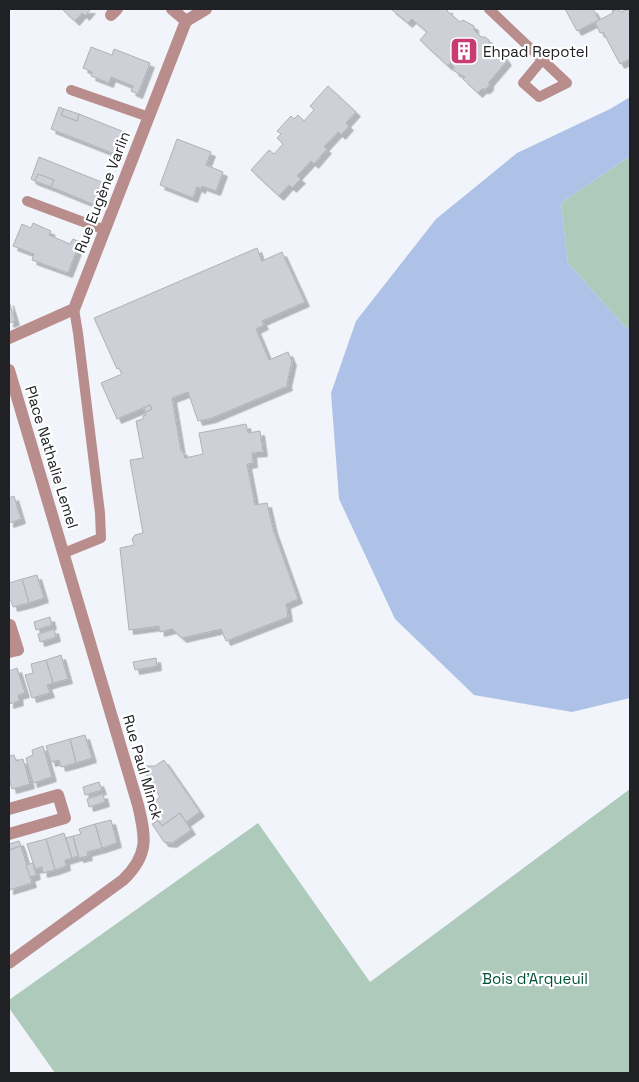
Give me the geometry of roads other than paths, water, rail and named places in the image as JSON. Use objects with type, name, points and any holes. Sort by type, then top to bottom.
[{"type":"street","points":[[172,9],[186,21],[206,9]]},
{"type":"street","name":"Rue Eugène Varlin","points":[[74,309],[186,21]]},
{"type":"street","points":[[9,338],[74,309]]},
{"type":"street","name":"Place Nathalie Lemel","points":[[9,370],[64,553]]},
{"type":"street","name":"Rue Paul Minck","points":[[9,963],[123,880],[135,869],[143,850],[144,831],[138,805],[64,553]]},
{"type":"street","points":[[9,626],[18,650],[9,652]]},
{"type":"street","points":[[9,808],[58,795],[65,818],[9,834]]},
{"type":"lane","points":[[489,9],[542,60]]},
{"type":"lane","points":[[71,90],[149,117]]},
{"type":"lane","points":[[27,201],[105,230]]},
{"type":"lane","points":[[64,553],[101,538],[100,513],[74,309]]},
{"type":"water","points":[[630,97],[630,156],[561,203],[568,263],[625,327],[630,329],[630,698],[572,712],[474,695],[395,619],[339,499],[331,393],[356,321],[436,219],[517,153],[610,109]]},
{"type":"place","name":"Ehpad Repotel","points":[[464,51]]},
{"type":"park label","name":"Bois d'Arqueuil","points":[[535,978]]}]
